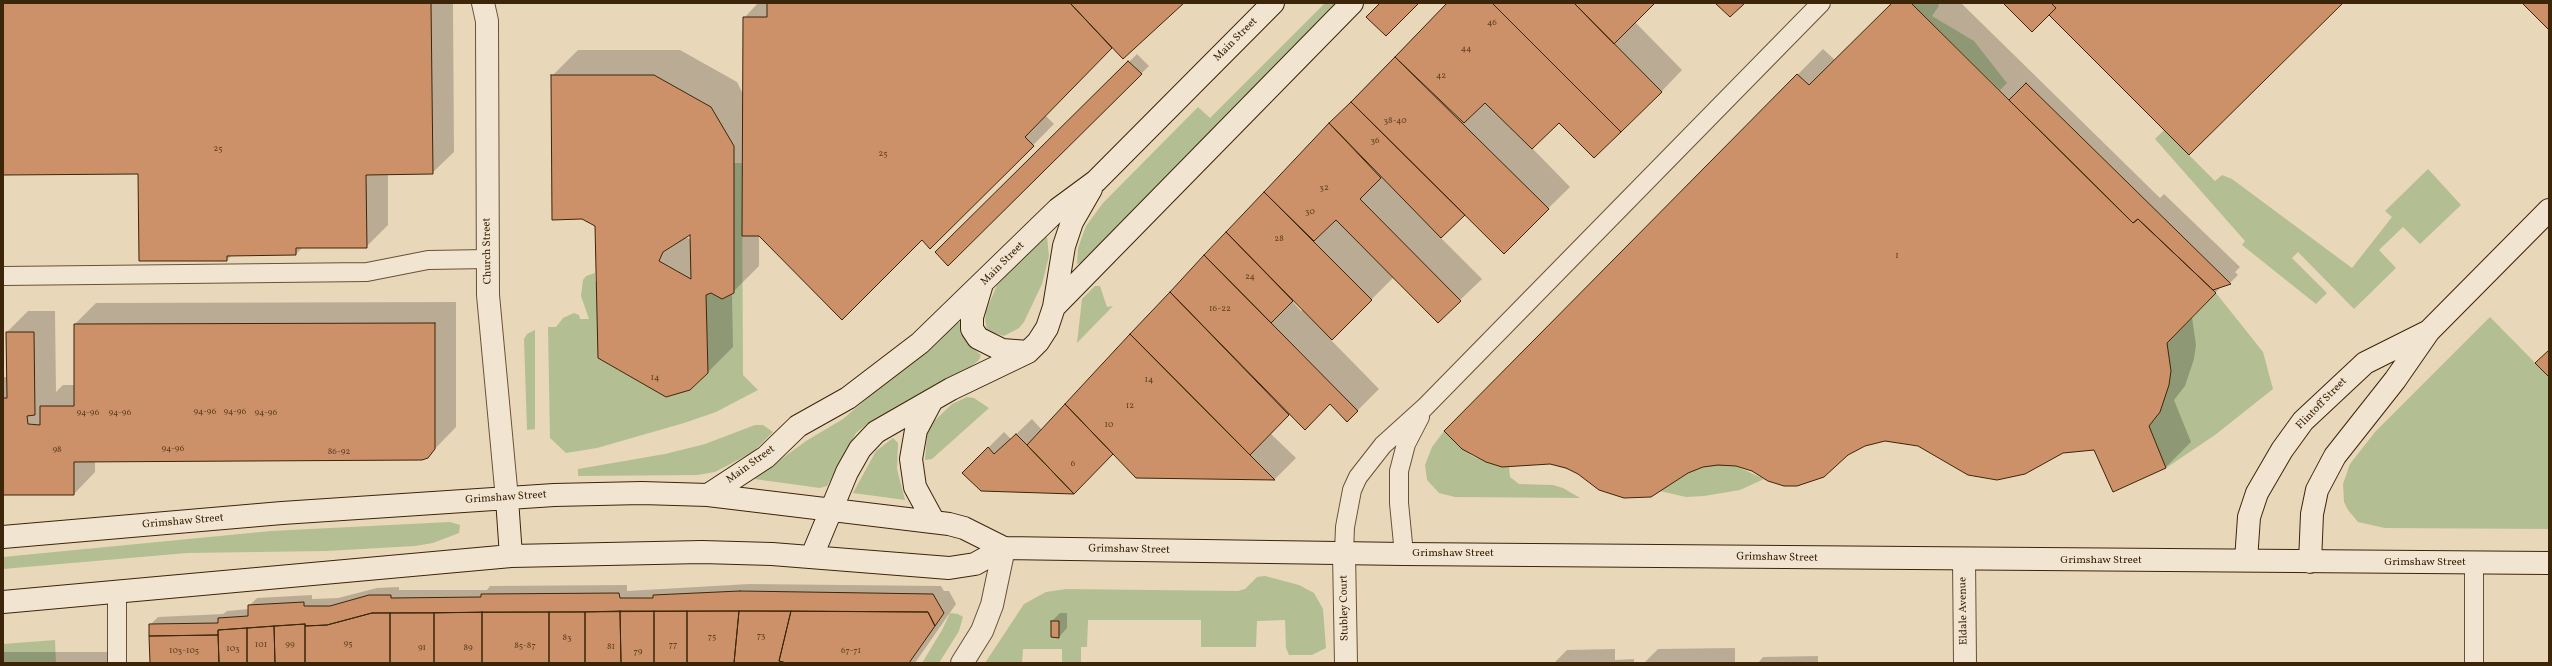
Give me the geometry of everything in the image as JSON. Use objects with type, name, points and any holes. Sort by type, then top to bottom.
[{"type":"main road","name":"Main Street","points":[[708,495],[766,458],[798,426],[830,409],[879,375],[920,343],[983,284],[1058,209],[1096,181],[1273,3]]},
{"type":"main road","points":[[1054,308],[1352,3]]},
{"type":"main road","name":"Church Street","points":[[488,9],[488,295],[511,556]]},
{"type":"main road","points":[[812,556],[847,472],[865,442],[883,427],[932,400],[1028,352],[1043,336],[1054,308],[1064,246],[1072,222],[1096,181]]},
{"type":"main road","name":"Flintoff Street","points":[[2310,562],[2312,514],[2317,490],[2326,470],[2349,437],[2395,380],[2428,331],[2549,210]]},
{"type":"main road","points":[[983,284],[973,310],[972,324],[974,333],[983,342],[998,349],[1028,352]]},
{"type":"main road","name":"Flintoff Street","points":[[2246,560],[2249,517],[2257,493],[2282,450],[2303,421],[2365,363],[2428,331]]},
{"type":"main road","points":[[932,400],[916,430],[911,459],[915,487],[934,522]]},
{"type":"main road","name":"Grimshaw Street","points":[[3,537],[282,513],[603,493],[708,495],[934,522],[964,528],[1004,548],[1404,554],[2549,563]]},
{"type":"main road","points":[[962,663],[982,631],[992,605],[1004,548]]},
{"type":"main road","name":"Grimshaw Street","points":[[3,602],[117,593],[511,556],[702,552],[812,556],[949,568],[975,564],[1004,548]]},
{"type":"main road","name":"Stubley Court","points":[[1344,553],[1346,663]]},
{"type":"main road","name":"Eldale Avenue","points":[[1964,559],[1965,663]]},
{"type":"lane","points":[[1344,553],[1348,503],[1358,476],[1383,445],[1425,407],[1821,3]]},
{"type":"lane","points":[[3,276],[355,272],[383,270],[428,260],[487,259]]},
{"type":"lane","points":[[1404,554],[1399,503],[1399,471],[1406,444],[1425,407]]},
{"type":"lane","points":[[2474,563],[2474,663]]},
{"type":"lane","points":[[117,593],[117,663]]},
{"type":"green space","points":[[1325,3],[1337,3],[1081,263],[1077,264],[1078,248],[1086,226],[1103,203],[1198,107],[1210,118]]},
{"type":"green space","points":[[1911,3],[1938,3],[1939,6],[1932,16],[1974,41],[2007,83],[2000,90]]},
{"type":"green space","points":[[2164,130],[2215,181],[2222,175],[2232,179],[2352,268],[2392,217],[2385,211],[2428,169],[2461,205],[2420,244],[2403,227],[2379,250],[2396,268],[2354,309],[2298,252],[2292,258],[2327,293],[2316,304],[2242,245],[2245,241],[2155,139]]},
{"type":"green space","points":[[734,163],[742,163],[743,375],[758,390],[716,412],[684,423],[597,448],[566,453],[550,438],[548,327],[556,327],[563,318],[574,313],[579,315],[580,319],[589,319],[581,296],[583,280],[586,276],[595,273],[595,282],[598,279],[598,358],[666,397],[690,390],[708,373],[706,295],[711,293],[722,299],[734,293]]},
{"type":"green space","points":[[1047,237],[1049,256],[1042,284],[1024,322],[1019,328],[1004,336],[987,331],[985,319],[986,311],[997,285],[1041,238]]},
{"type":"green space","points":[[1095,286],[1100,286],[1107,307],[1113,306],[1077,343],[1082,299]]},
{"type":"green space","points":[[2216,293],[2263,352],[2273,389],[2215,435],[2166,468],[2149,426],[2160,412],[2169,385],[2171,371],[2167,343]]},
{"type":"green space","points":[[2490,317],[2549,377],[2549,529],[2385,528],[2358,522],[2348,510],[2344,502],[2343,484],[2350,464],[2375,432]]},
{"type":"green space","points":[[956,322],[961,323],[968,344],[981,355],[979,360],[964,372],[868,423],[856,433],[827,486],[820,488],[754,479],[806,441],[843,419]]},
{"type":"green space","points":[[535,330],[535,429],[527,430],[524,339],[527,334]]},
{"type":"green space","points":[[967,397],[974,398],[989,408],[932,459],[925,460],[927,434],[932,423],[952,404]]},
{"type":"green space","points":[[755,425],[763,425],[773,432],[753,452],[715,472],[697,475],[578,476],[578,469],[665,454],[705,444]]},
{"type":"green space","points":[[1444,431],[1472,456],[1486,462],[1509,466],[1510,477],[1519,484],[1553,485],[1563,488],[1580,498],[1455,497],[1439,493],[1427,480],[1425,465],[1432,447]]},
{"type":"green space","points":[[893,438],[898,443],[897,469],[905,500],[853,493],[876,451]]},
{"type":"green space","points":[[1718,465],[1736,466],[1764,479],[1740,490],[1704,496],[1686,497],[1660,491],[1688,473],[1703,467]]},
{"type":"green space","points":[[450,522],[460,525],[459,533],[433,543],[415,546],[326,551],[187,553],[3,569],[3,557],[271,531]]},
{"type":"green space","points":[[1265,576],[1299,585],[1314,593],[1323,609],[1326,648],[1312,655],[1289,655],[1286,648],[1285,620],[1257,621],[1256,647],[1201,647],[1201,620],[1088,620],[1087,647],[1081,647],[1081,663],[1062,663],[1062,649],[1023,649],[1022,663],[985,663],[1024,604],[1046,592],[1066,589],[1238,591],[1245,589],[1257,577]]},
{"type":"green space","points":[[950,613],[958,614],[963,617],[959,631],[939,663],[922,663],[942,630]]},
{"type":"green space","points":[[55,640],[56,663],[3,663],[3,644]]},
{"type":"building","points":[[3,3],[431,3],[433,174],[366,175],[367,248],[296,248],[296,255],[227,256],[227,261],[139,261],[138,174],[3,175]]},
{"type":"building","points":[[767,3],[1070,3],[1112,48],[1025,137],[1034,146],[930,249],[922,240],[842,320],[759,236],[742,236],[743,17],[767,17]]},
{"type":"building","points":[[1070,3],[1184,3],[1123,59]]},
{"type":"building","points":[[1380,3],[1419,3],[1386,36],[1366,17]]},
{"type":"building","points":[[1447,3],[1492,3],[1621,132],[1594,158],[1559,123],[1532,149],[1485,103],[1464,123],[1395,57]]},
{"type":"building","points":[[1492,3],[1574,3],[1662,92],[1621,132]]},
{"type":"building","points":[[1574,3],[1655,3],[1614,44]]},
{"type":"building","points":[[1715,3],[1745,3],[1730,17]]},
{"type":"building","points":[[1892,3],[1911,3],[2133,223],[2138,219],[2216,293],[2167,343],[2171,371],[2169,385],[2160,412],[2149,426],[2166,468],[2113,492],[2094,450],[2063,453],[2025,474],[1997,480],[1968,475],[1918,446],[1885,441],[1865,446],[1848,455],[1824,477],[1797,486],[1784,486],[1768,481],[1752,471],[1736,466],[1718,465],[1703,467],[1688,473],[1651,497],[1624,498],[1599,490],[1578,474],[1566,468],[1550,464],[1502,467],[1486,462],[1462,449],[1444,431],[1797,74],[1809,85]]},
{"type":"building","points":[[2003,3],[2051,3],[2056,8],[2032,32]]},
{"type":"building","points":[[2051,3],[2343,3],[2189,155],[2049,15],[2056,8]]},
{"type":"building","points":[[2522,3],[2549,3],[2549,30]]},
{"type":"building","points":[[1395,57],[1549,209],[1504,254],[1351,102]]},
{"type":"building","points":[[1128,61],[1142,74],[948,266],[935,252]]},
{"type":"building","points":[[551,75],[654,75],[711,107],[734,146],[734,293],[722,299],[711,293],[706,295],[708,373],[690,390],[666,397],[598,358],[595,226],[582,219],[552,220]],"holes":[[[690,235],[691,279],[659,261],[663,252]]]},
{"type":"building","points":[[2026,83],[2231,284],[2213,290],[2138,219],[2133,223],[2009,100]]},
{"type":"building","points":[[1351,102],[1465,215],[1441,238],[1329,123]]},
{"type":"building","points":[[1329,123],[1381,178],[1360,199],[1461,301],[1438,323],[1336,220],[1314,241],[1264,192]]},
{"type":"building","points":[[1264,192],[1372,300],[1332,340],[1226,232]]},
{"type":"building","points":[[1226,232],[1293,301],[1271,323],[1204,255]]},
{"type":"building","points":[[1204,255],[1358,411],[1347,422],[1330,404],[1305,430],[1170,292]]},
{"type":"building","points":[[1170,292],[1289,415],[1250,455],[1130,334]]},
{"type":"building","points":[[435,323],[435,449],[428,458],[422,460],[74,462],[74,495],[3,495],[3,398],[7,398],[6,332],[34,332],[35,415],[27,416],[28,424],[40,425],[40,406],[74,406],[74,324]]},
{"type":"building","points":[[1130,334],[1275,480],[1136,478],[1065,404]]},
{"type":"building","points":[[2549,350],[2549,377],[2535,363]]},
{"type":"building","points":[[1065,404],[1113,454],[1074,494],[1027,445]]},
{"type":"building","points":[[1016,434],[1074,494],[981,491],[962,473],[988,447],[994,454]]},
{"type":"building","points":[[740,591],[933,594],[944,613],[935,626],[928,612],[739,611],[372,613],[327,625],[305,626],[305,624],[218,630],[218,635],[149,636],[149,624],[218,623],[218,618],[248,616],[248,605],[304,602],[304,606],[330,606],[369,595],[391,595],[391,598],[481,597],[481,594],[619,593],[620,598],[653,598],[653,595]]},
{"type":"building","points":[[620,611],[621,663],[585,663],[585,612]]},
{"type":"building","points":[[620,611],[654,611],[654,663],[621,663]]},
{"type":"building","points":[[654,611],[687,611],[687,663],[654,663]]},
{"type":"building","points":[[687,611],[739,611],[734,663],[687,663]]},
{"type":"building","points":[[739,611],[791,611],[779,661],[786,663],[734,663]]},
{"type":"building","points":[[791,611],[928,612],[935,626],[909,663],[786,663],[779,661]]},
{"type":"building","points":[[482,612],[549,612],[549,663],[482,663]]},
{"type":"building","points":[[482,612],[482,663],[434,663],[434,613]]},
{"type":"building","points":[[549,612],[585,612],[585,663],[549,663]]},
{"type":"building","points":[[372,613],[390,613],[390,663],[305,663],[305,626],[327,625]]},
{"type":"building","points":[[390,613],[434,613],[434,663],[390,663]]},
{"type":"building","points":[[1051,621],[1059,621],[1059,638],[1051,637]]},
{"type":"building","points":[[305,624],[305,663],[275,663],[274,626]]},
{"type":"building","points":[[274,626],[275,663],[247,663],[247,628]]},
{"type":"building","points":[[247,628],[247,663],[219,663],[218,630]]},
{"type":"building","points":[[218,635],[219,663],[150,663],[149,636]]}]
